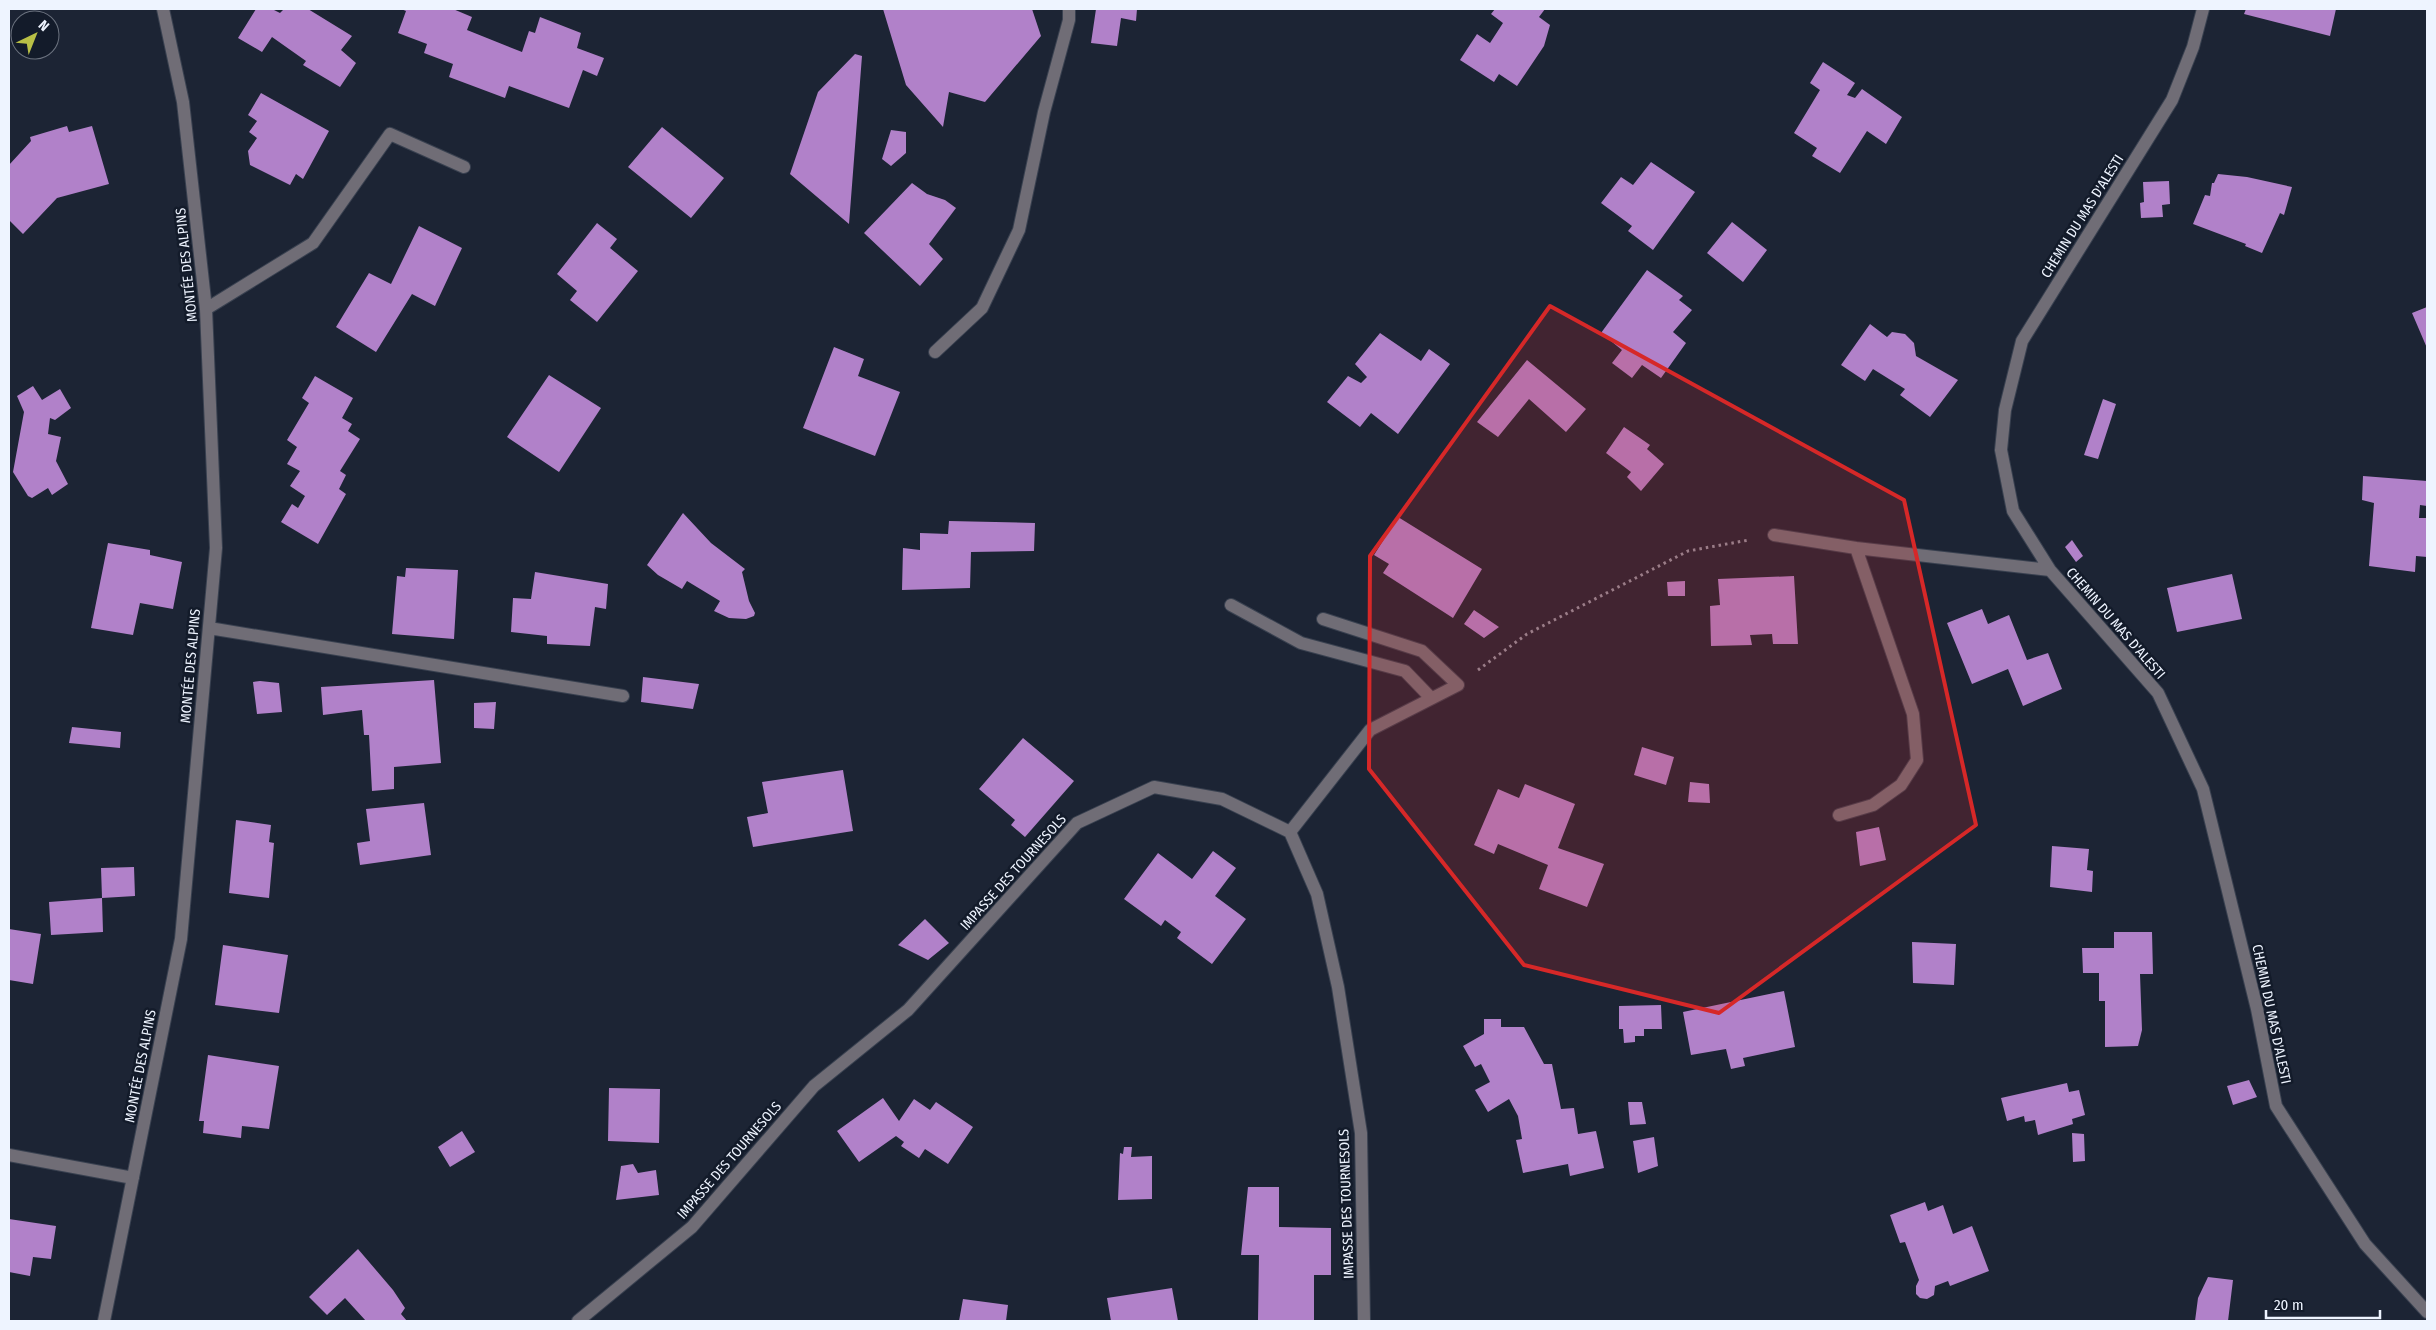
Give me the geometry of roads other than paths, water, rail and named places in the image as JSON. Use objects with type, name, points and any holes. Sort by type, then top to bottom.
[{"type":"street","name":"MONTÉE DES ALPINS","points":[[104,1321],[181,939],[216,548],[206,309],[183,102],[163,9]]},
{"type":"street","points":[[935,352],[982,308],[1019,230],[1044,112],[1069,20],[1069,9]]},
{"type":"street","name":"CHEMIN DU MAS D'ALESTI","points":[[2203,9],[2193,47],[2172,100],[2022,341],[2005,410],[2002,450],[2013,511],[2050,570],[2158,694],[2203,789],[2257,1009],[2276,1106],[2365,1244],[2427,1312]]},
{"type":"street","points":[[206,309],[313,243],[390,134],[464,167]]},
{"type":"street","points":[[1774,535],[1856,548],[2050,570]]},
{"type":"street","points":[[1839,816],[1873,805],[1901,785],[1917,760],[1913,714],[1856,548]]},
{"type":"street","points":[[1231,605],[1301,643],[1405,671],[1431,698]]},
{"type":"street","points":[[1290,832],[1370,730],[1458,685],[1422,651],[1323,619]]},
{"type":"street","points":[[209,628],[623,696]]},
{"type":"street","name":"IMPASSE DES TOURNESOLS","points":[[578,1321],[692,1227],[814,1086],[908,1010],[1077,823],[1154,787],[1222,799],[1290,832],[1317,894],[1338,987],[1361,1134],[1364,1321]]},
{"type":"street","points":[[9,1155],[133,1178]]}]
